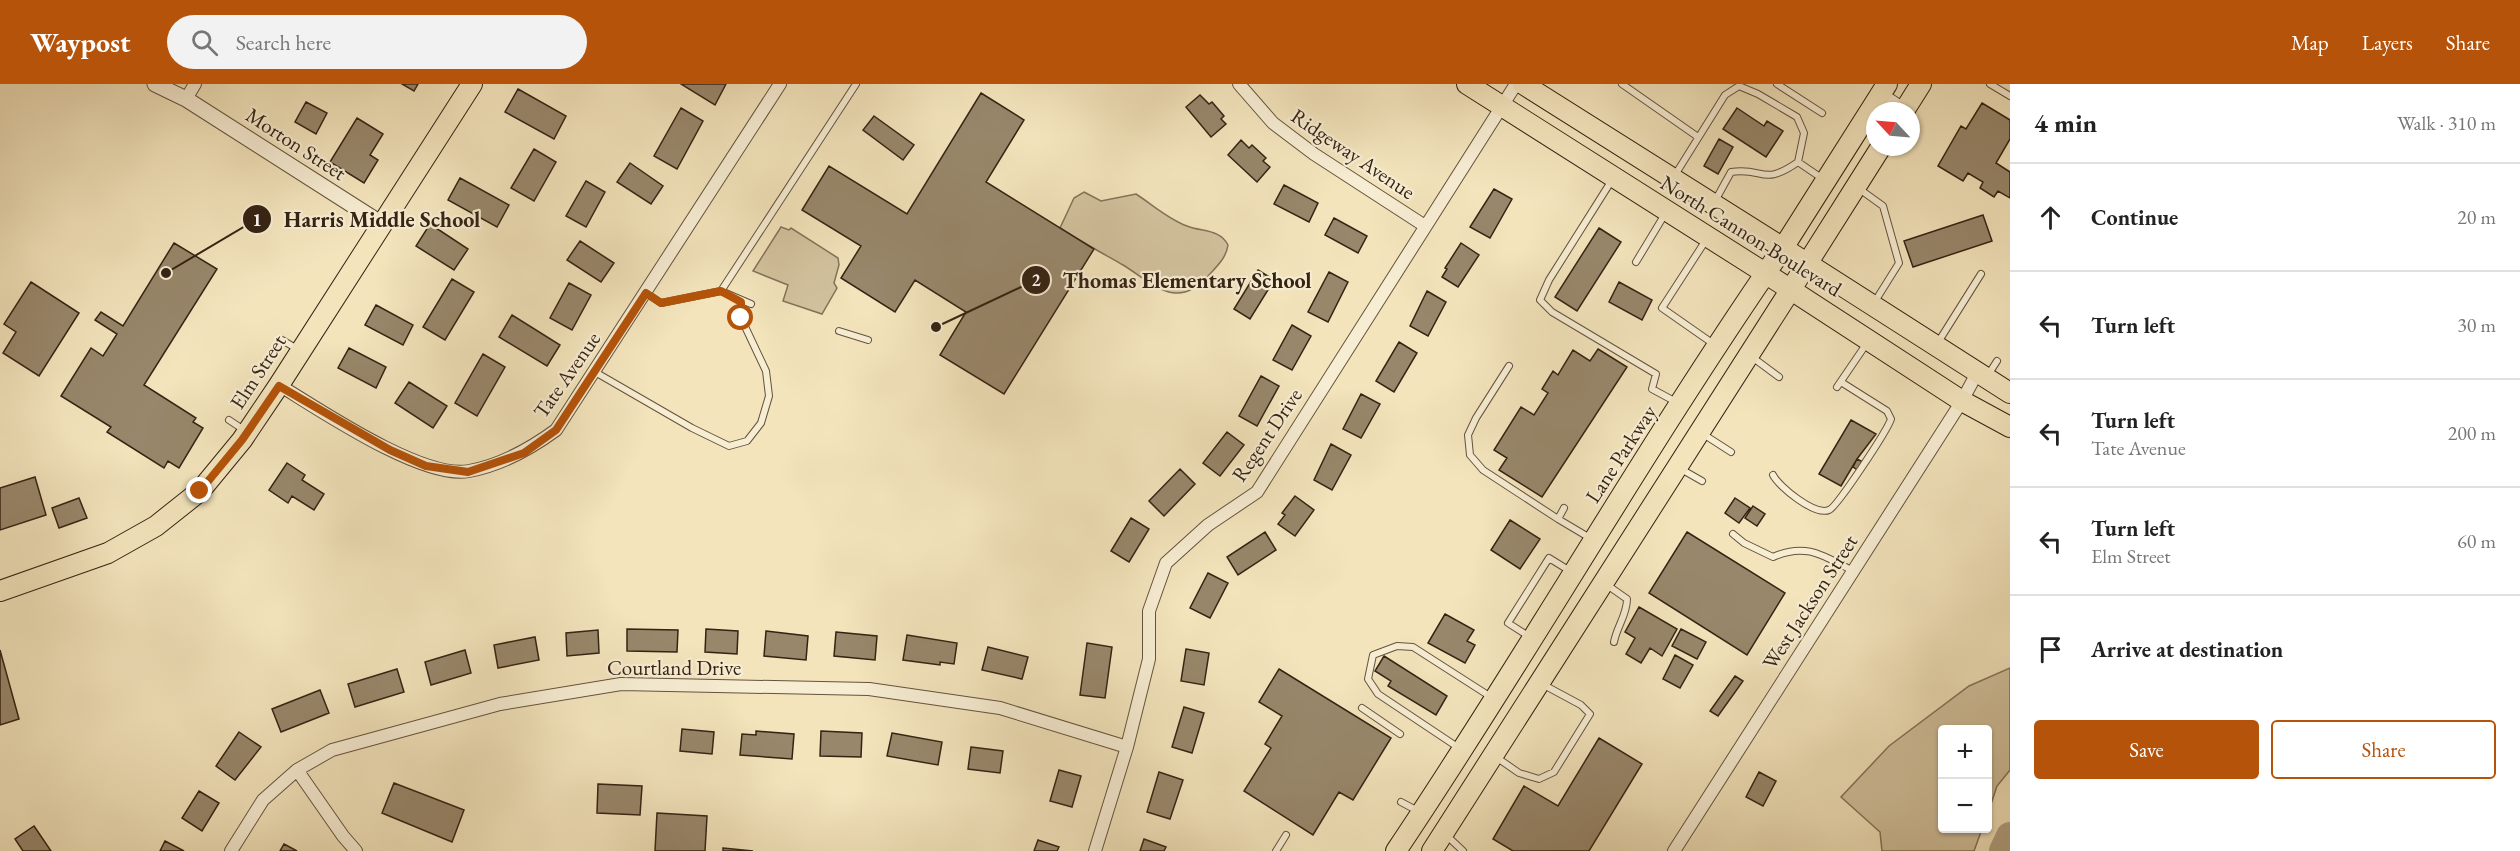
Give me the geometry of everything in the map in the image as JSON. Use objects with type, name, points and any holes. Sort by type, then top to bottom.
[{"type":"main road","name":"Elm Street","points":[[0,591],[108,553],[156,526],[200,491],[247,432],[279,386],[472,84]]},
{"type":"main road","name":"North Cannon Boulevard","points":[[1467,84],[1791,289],[1962,401],[2010,427]]},
{"type":"main road","name":"North Cannon Boulevard","points":[[1523,84],[2010,393]]},
{"type":"main road","points":[[1909,102],[1921,84]]},
{"type":"main road","name":"Lane Parkway","points":[[1396,851],[1463,750],[1594,540],[1884,89]]},
{"type":"main road","points":[[1432,851],[1875,156]]},
{"type":"street","name":"Morton Street","points":[[155,84],[186,99],[382,224]]},
{"type":"street","points":[[186,99],[195,84]]},
{"type":"street","name":"Tate Avenue","points":[[279,386],[399,454],[426,466],[468,472],[524,453],[556,430],[780,84]]},
{"type":"street","name":"Ridgeway Avenue","points":[[1239,84],[1273,123],[1314,154],[1425,226]]},
{"type":"street","name":"Regent Drive","points":[[1095,851],[1127,747],[1149,659],[1149,610],[1166,563],[1208,525],[1257,492],[1516,84]]},
{"type":"street","points":[[1884,89],[1896,102]]},
{"type":"street","name":"West Jackson Street","points":[[1674,851],[1962,401],[1981,376]]},
{"type":"street","name":"Courtland Drive","points":[[231,851],[263,800],[297,770],[332,750],[500,704],[621,684],[869,689],[1000,708],[1127,747]]},
{"type":"street","points":[[297,770],[356,851]]},
{"type":"lane","points":[[721,291],[856,84]]},
{"type":"lane","points":[[1622,84],[1698,137]]},
{"type":"lane","points":[[1777,84],[1822,113]]},
{"type":"lane","points":[[1990,84],[2010,96]]},
{"type":"lane","points":[[1673,178],[1725,95],[1739,86],[1758,94],[1797,117],[1804,133],[1798,162],[1780,174],[1765,176],[1746,170],[1731,172],[1713,204]]},
{"type":"lane","points":[[1798,162],[1826,181]]},
{"type":"lane","points":[[1614,178],[1549,280],[1540,300],[1552,312],[1656,374],[1653,389],[1681,404]]},
{"type":"lane","points":[[1856,187],[1883,206],[1899,263],[1872,306]]},
{"type":"lane","points":[[1636,262],[1666,211]]},
{"type":"lane","points":[[1707,237],[1662,308],[1718,347]]},
{"type":"lane","points":[[1936,347],[1981,274]]},
{"type":"lane","points":[[646,293],[661,303],[721,291],[741,302],[751,304]]},
{"type":"lane","points":[[595,372],[692,428],[729,446],[747,441],[761,423],[769,396],[766,371],[749,340],[741,318],[741,302]]},
{"type":"lane","points":[[839,331],[868,340]]},
{"type":"lane","points":[[1773,475],[1778,485],[1818,511],[1828,511],[1836,506],[1886,432],[1892,419],[1887,411],[1839,385],[1869,339]]},
{"type":"lane","points":[[282,340],[300,351]]},
{"type":"lane","points":[[1749,355],[1779,377]]},
{"type":"lane","points":[[1981,376],[1996,362]]},
{"type":"lane","points":[[1509,366],[1476,418],[1468,435],[1470,455],[1483,470],[1594,540]]},
{"type":"lane","points":[[229,420],[247,432]]},
{"type":"lane","points":[[1700,432],[1731,452]]},
{"type":"lane","points":[[1678,467],[1702,481]]},
{"type":"lane","points":[[1558,519],[1564,508]]},
{"type":"lane","points":[[1733,534],[1744,543],[1773,557],[1788,550],[1807,550],[1853,571]]},
{"type":"lane","points":[[1533,639],[1508,623],[1549,558],[1574,573]]},
{"type":"lane","points":[[1604,583],[1627,599],[1627,612],[1617,628],[1614,642]]},
{"type":"lane","points":[[1463,750],[1378,694],[1368,679],[1373,655],[1397,646],[1413,647],[1494,699]]},
{"type":"lane","points":[[1493,755],[1519,772],[1539,779],[1554,772],[1584,727],[1590,714],[1581,705],[1540,683]]},
{"type":"lane","points":[[1362,708],[1400,734]]},
{"type":"lane","points":[[1401,801],[1422,813]]},
{"type":"lane","points":[[1443,833],[1463,851]]},
{"type":"lane","points":[[1276,851],[1286,835]]},
{"type":"shaded area","points":[[1084,192],[1101,201],[1136,194],[1180,223],[1220,236],[1228,245],[1225,254],[1218,265],[1197,286],[1186,292],[1166,291],[1060,228],[1074,198]]},
{"type":"shaded area","points":[[781,227],[789,230],[791,228],[838,258],[839,265],[834,283],[837,288],[822,314],[783,301],[788,285],[753,271]]},
{"type":"shaded area","points":[[2010,668],[2010,770],[1997,786],[1992,801],[1992,725],[1938,725],[1938,833],[1981,833],[1974,851],[1882,851],[1880,832],[1841,797],[1889,746],[1969,686]]},
{"type":"building","points":[[402,84],[418,84],[414,91]]},
{"type":"building","points":[[681,84],[726,84],[715,105]]},
{"type":"building","points":[[518,89],[566,116],[554,139],[505,112]]},
{"type":"building","points":[[981,93],[1024,120],[986,182],[1094,249],[1004,394],[940,355],[966,312],[915,280],[895,312],[841,278],[861,246],[802,210],[829,166],[907,214]]},
{"type":"building","points":[[1200,95],[1209,104],[1212,102],[1224,116],[1221,119],[1226,124],[1211,137],[1186,107]]},
{"type":"building","points":[[306,102],[327,113],[316,134],[295,122]]},
{"type":"building","points":[[1982,103],[2010,120],[2010,139],[1996,163],[2010,172],[2010,198],[1998,191],[1994,197],[1980,188],[1983,182],[1968,173],[1963,181],[1938,166],[1961,126],[1966,129]]},
{"type":"building","points":[[681,108],[703,121],[677,169],[654,156]]},
{"type":"building","points":[[1737,108],[1764,126],[1767,121],[1783,131],[1766,157],[1723,129]]},
{"type":"building","points":[[874,116],[914,145],[903,160],[863,130]]},
{"type":"building","points":[[357,118],[383,134],[370,155],[378,160],[364,183],[330,162]]},
{"type":"building","points":[[1719,139],[1733,147],[1718,174],[1704,166]]},
{"type":"building","points":[[1241,140],[1249,148],[1252,145],[1266,158],[1263,161],[1270,167],[1257,182],[1228,155]]},
{"type":"building","points":[[534,149],[556,162],[534,201],[511,188]]},
{"type":"building","points":[[630,163],[663,186],[651,204],[617,182]]},
{"type":"building","points":[[460,178],[509,205],[497,227],[448,200]]},
{"type":"building","points":[[586,181],[605,192],[586,227],[566,216]]},
{"type":"building","points":[[1284,185],[1318,203],[1309,222],[1274,204]]},
{"type":"building","points":[[1494,189],[1512,199],[1490,238],[1470,227]]},
{"type":"building","points":[[1983,215],[1992,241],[1913,267],[1904,241]]},
{"type":"building","points":[[1334,218],[1367,236],[1358,253],[1325,235]]},
{"type":"building","points":[[430,224],[468,249],[454,270],[416,246]]},
{"type":"building","points":[[1599,228],[1621,242],[1577,311],[1555,297]]},
{"type":"building","points":[[580,241],[614,263],[601,282],[567,260]]},
{"type":"building","points":[[174,243],[217,269],[144,385],[196,418],[193,422],[203,428],[179,468],[168,461],[164,468],[107,432],[111,427],[61,396],[91,348],[103,356],[117,334],[95,320],[101,312],[123,326]]},
{"type":"building","points":[[1461,243],[1479,255],[1458,287],[1442,277]]},
{"type":"building","points":[[1258,270],[1274,280],[1250,319],[1234,309]]},
{"type":"building","points":[[1329,272],[1348,282],[1328,322],[1308,312]]},
{"type":"building","points":[[452,279],[474,292],[445,340],[423,327]]},
{"type":"building","points":[[31,282],[79,313],[39,376],[3,353],[16,332],[4,324]]},
{"type":"building","points":[[1619,282],[1652,300],[1642,320],[1609,302]]},
{"type":"building","points":[[569,283],[591,295],[572,330],[550,318]]},
{"type":"building","points":[[1427,291],[1446,302],[1428,336],[1410,326]]},
{"type":"building","points":[[376,305],[413,325],[403,345],[365,325]]},
{"type":"building","points":[[512,315],[560,345],[547,366],[499,337]]},
{"type":"building","points":[[1292,325],[1311,336],[1292,370],[1273,360]]},
{"type":"building","points":[[1399,342],[1417,353],[1394,392],[1376,381]]},
{"type":"building","points":[[349,348],[386,367],[376,388],[338,368]]},
{"type":"building","points":[[1598,349],[1627,367],[1542,497],[1499,470],[1507,458],[1494,450],[1521,407],[1534,415],[1548,393],[1542,389],[1553,371],[1558,375],[1573,350],[1590,361]]},
{"type":"building","points":[[483,354],[505,367],[477,416],[455,403]]},
{"type":"building","points":[[1261,376],[1279,386],[1257,426],[1239,416]]},
{"type":"building","points":[[409,382],[447,406],[433,428],[395,403]]},
{"type":"building","points":[[1361,394],[1380,404],[1361,438],[1343,429]]},
{"type":"building","points":[[1851,420],[1876,434],[1857,459],[1841,486],[1819,474]]},
{"type":"building","points":[[1227,432],[1244,445],[1220,476],[1203,463]]},
{"type":"building","points":[[1331,444],[1351,455],[1332,490],[1314,480]]},
{"type":"building","points":[[1857,459],[1863,462],[1859,471],[1853,467]]},
{"type":"building","points":[[287,463],[305,475],[302,480],[324,494],[314,510],[292,496],[288,503],[269,490]]},
{"type":"building","points":[[1180,469],[1195,484],[1164,516],[1149,501]]},
{"type":"building","points":[[35,477],[46,515],[0,530],[0,488]]},
{"type":"building","points":[[1295,496],[1314,510],[1295,536],[1278,524],[1285,515],[1282,513]]},
{"type":"building","points":[[79,498],[87,518],[59,528],[52,508]]},
{"type":"building","points":[[1735,498],[1750,508],[1739,523],[1725,513]]},
{"type":"building","points":[[1753,506],[1765,514],[1757,526],[1745,518]]},
{"type":"building","points":[[1131,518],[1149,529],[1129,562],[1111,551]]},
{"type":"building","points":[[1510,520],[1540,539],[1520,569],[1491,550]]},
{"type":"building","points":[[1265,532],[1276,550],[1238,575],[1227,557]]},
{"type":"building","points":[[1687,532],[1785,593],[1747,655],[1649,593]]},
{"type":"building","points":[[1208,573],[1228,583],[1210,618],[1190,608]]},
{"type":"building","points":[[1639,607],[1677,629],[1662,656],[1650,648],[1641,663],[1626,654],[1635,638],[1625,632]]},
{"type":"building","points":[[1445,614],[1474,630],[1467,641],[1475,645],[1465,663],[1428,643]]},
{"type":"building","points":[[627,629],[678,630],[677,652],[627,651]]},
{"type":"building","points":[[706,629],[738,631],[737,654],[705,652]]},
{"type":"building","points":[[1681,629],[1706,642],[1697,659],[1672,646]]},
{"type":"building","points":[[598,630],[599,653],[567,656],[566,633]]},
{"type":"building","points":[[766,631],[808,636],[806,660],[764,656]]},
{"type":"building","points":[[836,632],[877,636],[875,660],[834,656]]},
{"type":"building","points":[[907,635],[957,643],[954,664],[940,662],[940,665],[903,660]]},
{"type":"building","points":[[535,637],[539,660],[498,668],[494,645]]},
{"type":"building","points":[[1087,643],[1112,647],[1105,698],[1080,695]]},
{"type":"building","points":[[988,647],[1028,657],[1022,679],[982,670]]},
{"type":"building","points":[[1186,649],[1209,653],[1204,685],[1181,681]]},
{"type":"building","points":[[0,650],[19,719],[0,725]]},
{"type":"building","points":[[465,650],[471,673],[431,685],[425,662]]},
{"type":"building","points":[[1675,655],[1693,665],[1680,688],[1663,679]]},
{"type":"building","points":[[1384,656],[1447,696],[1436,715],[1388,686],[1391,681],[1375,671]]},
{"type":"building","points":[[397,669],[404,692],[355,707],[348,684]]},
{"type":"building","points":[[1279,669],[1391,738],[1353,800],[1339,792],[1313,835],[1244,791],[1271,748],[1265,744],[1282,716],[1259,702]]},
{"type":"building","points":[[1735,676],[1743,681],[1718,716],[1710,711]]},
{"type":"building","points":[[320,690],[329,713],[281,732],[272,709]]},
{"type":"building","points":[[1184,707],[1204,713],[1192,753],[1172,747]]},
{"type":"building","points":[[682,729],[714,732],[712,754],[680,751]]},
{"type":"building","points":[[756,731],[794,734],[792,759],[740,755],[742,734],[756,735]]},
{"type":"building","points":[[821,731],[862,733],[861,757],[820,756]]},
{"type":"building","points":[[239,732],[261,747],[235,780],[216,766]]},
{"type":"building","points":[[892,733],[942,742],[938,765],[887,756]]},
{"type":"building","points":[[1599,738],[1642,764],[1589,851],[1513,851],[1493,839],[1524,786],[1558,806]]},
{"type":"building","points":[[971,747],[1003,751],[1000,773],[968,769]]},
{"type":"building","points":[[1059,770],[1081,776],[1072,807],[1050,801]]},
{"type":"building","points":[[1159,772],[1183,780],[1170,819],[1147,812]]},
{"type":"building","points":[[1759,772],[1776,781],[1763,806],[1746,797]]},
{"type":"building","points":[[394,783],[464,810],[452,842],[382,813]]},
{"type":"building","points":[[598,784],[642,786],[640,815],[597,813]]},
{"type":"building","points":[[199,791],[219,803],[202,831],[182,818]]},
{"type":"building","points":[[657,813],[707,816],[705,851],[655,851]]},
{"type":"building","points":[[34,826],[51,851],[23,851],[15,839]]},
{"type":"building","points":[[1144,839],[1166,847],[1164,851],[1140,851]]},
{"type":"building","points":[[1038,840],[1059,847],[1057,851],[1034,851]]},
{"type":"building","points":[[165,841],[184,851],[160,851]]},
{"type":"building","points":[[284,844],[297,851],[280,851]]},
{"type":"building","points":[[723,848],[753,851],[723,851]]},
{"type":"waterway","points":[[2003,851],[2010,836]]},
{"type":"place","name":"Harris Middle School","points":[[166,273]]},
{"type":"place","name":"Thomas Elementary School","points":[[936,327]]},
{"type":"route","points":[[200,491],[242,440],[279,386],[390,450],[426,466],[468,472],[524,453],[556,430],[646,293],[661,303],[721,291],[741,302],[741,318]]}]
